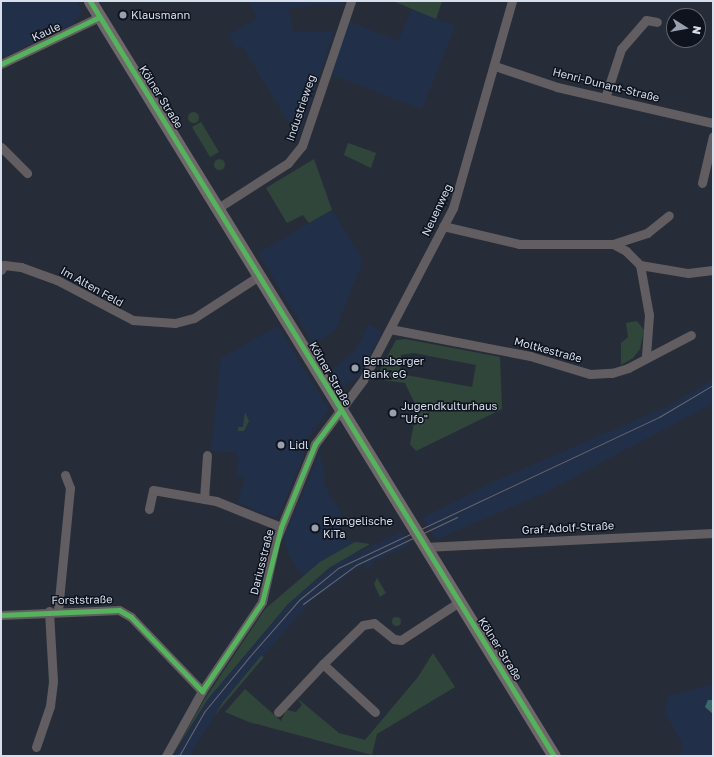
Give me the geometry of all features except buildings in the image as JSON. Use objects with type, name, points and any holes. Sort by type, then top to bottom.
[{"type":"main road","name":"Kölner Straße","points":[[90,1],[218,208],[340,411],[554,756]]},
{"type":"street","name":"Industrieweg","points":[[218,208],[288,163],[302,146],[350,1]]},
{"type":"street","name":"Neuenweg","points":[[340,411],[362,382],[443,226],[460,188],[512,1]]},
{"type":"street","name":"Kaule","points":[[1,64],[99,17]]},
{"type":"street","points":[[605,98],[620,49],[646,20],[657,22]]},
{"type":"street","name":"Henri-Dunant-Straße","points":[[495,66],[605,98],[713,123]]},
{"type":"street","points":[[702,183],[713,136]]},
{"type":"street","points":[[1,147],[27,173]]},
{"type":"street","points":[[443,226],[520,244],[613,244],[647,233],[669,215]]},
{"type":"street","points":[[613,244],[640,264],[688,273],[713,270]]},
{"type":"street","points":[[640,264],[649,315],[646,356]]},
{"type":"street","name":"Im Alten Feld","points":[[2,266],[57,280],[121,316],[174,323],[194,318],[259,276]]},
{"type":"street","name":"Moltkestraße","points":[[390,329],[530,356],[590,374],[612,373],[691,335]]},
{"type":"street","name":"Dariusstraße","points":[[166,756],[202,691],[262,602],[281,527],[315,444],[340,411]]},
{"type":"street","points":[[204,499],[207,455]]},
{"type":"street","points":[[36,747],[50,706],[53,681],[53,610],[70,488],[65,475]]},
{"type":"street","points":[[149,509],[153,490],[204,499],[281,527]]},
{"type":"street","name":"Graf-Adolf-Straße","points":[[425,547],[713,533]]},
{"type":"street","points":[[278,712],[323,664],[363,626],[374,623],[394,639],[401,640],[458,602]]},
{"type":"street","name":"Forststraße","points":[[1,614],[108,608],[127,614],[202,691]]},
{"type":"street","points":[[323,664],[355,699],[374,712]]},
{"type":"shaded area","points":[[1,1],[76,1],[82,11],[72,25],[1,58]]},
{"type":"shaded area","points":[[249,1],[344,1],[343,6],[317,4],[289,9],[293,31],[334,32],[298,138],[242,46],[237,49],[228,34],[257,19]]},
{"type":"shaded area","points":[[393,1],[442,1],[436,19]]},
{"type":"shaded area","points":[[412,9],[455,26],[422,109],[332,75],[349,21],[398,41]]},
{"type":"shaded area","points":[[193,111],[197,113],[199,117],[197,121],[193,123],[189,121],[187,117],[189,113]]},
{"type":"shaded area","points":[[201,122],[219,152],[210,157],[192,127]]},
{"type":"shaded area","points":[[348,143],[376,153],[371,168],[344,155]]},
{"type":"shaded area","points":[[219,158],[223,160],[225,164],[223,168],[219,170],[215,168],[213,164],[215,160]]},
{"type":"shaded area","points":[[314,159],[332,210],[309,223],[303,215],[287,223],[266,188]]},
{"type":"shaded area","points":[[332,210],[363,261],[335,331],[313,344],[258,253]]},
{"type":"shaded area","points":[[637,321],[644,330],[640,349],[633,358],[621,365],[621,343],[628,337],[626,323]]},
{"type":"shaded area","points":[[369,324],[382,332],[359,378],[341,387],[330,371],[355,351]]},
{"type":"shaded area","points":[[278,326],[329,410],[308,438],[301,463],[278,516],[274,518],[237,502],[245,478],[236,477],[238,453],[211,451],[221,358]]},
{"type":"shaded area","points":[[405,339],[500,357],[502,409],[416,451],[410,444],[417,408],[405,383],[375,379],[396,340]],"holes":[[[414,353],[476,365],[472,387],[400,374],[401,355]]]},
{"type":"shaded area","points":[[713,379],[713,403],[550,490],[436,540],[422,518],[495,481],[666,407]]},
{"type":"shaded area","points":[[245,412],[249,421],[244,431],[238,431],[238,427],[243,427]]},
{"type":"shaded area","points":[[321,450],[325,486],[342,515],[341,539],[355,542],[303,576],[288,554],[284,536]]},
{"type":"shaded area","points":[[402,531],[411,545],[372,562],[373,565],[367,569],[364,564],[312,600],[223,702],[189,756],[174,756],[208,699],[295,597],[340,561]]},
{"type":"shaded area","points":[[355,542],[370,544],[329,568],[288,604],[208,699],[172,756],[204,700],[265,609],[320,562]]},
{"type":"shaded area","points":[[377,578],[386,593],[380,597],[374,584]]},
{"type":"shaded area","points":[[394,617],[398,617],[400,621],[398,625],[394,625],[392,623],[392,619]]},
{"type":"shaded area","points":[[433,653],[455,687],[377,734],[372,755],[249,722],[225,712],[245,689],[281,721],[286,710],[296,712],[302,705],[297,698],[339,733],[365,740],[418,677]]},
{"type":"shaded area","points":[[261,656],[264,657],[214,716],[223,702]]},
{"type":"shaded area","points":[[713,684],[713,756],[676,756],[684,747],[664,711],[669,696]]},
{"type":"shaded area","points":[[708,700],[713,700],[713,714],[705,707]]},
{"type":"tram line","points":[[179,756],[204,712],[250,656],[299,600],[338,568],[659,417],[713,385]]},
{"type":"tram line","points":[[303,604],[356,565],[457,517]]},
{"type":"cycle path","points":[[90,1],[554,756]]},
{"type":"cycle path","points":[[1,64],[99,17]]},
{"type":"cycle path","points":[[1,615],[119,610],[131,617],[202,691],[262,602],[281,527],[315,444],[340,411]]},
{"type":"place","name":"Klausmann","points":[[123,15]]},
{"type":"place","name":"Bensberger Bank eG","points":[[355,368]]},
{"type":"place","name":"Jugendkulturhaus \"Ufo\"","points":[[393,413]]},
{"type":"place","name":"Lidl","points":[[281,445]]},
{"type":"place","name":"Evangelische KiTa","points":[[315,528]]}]
